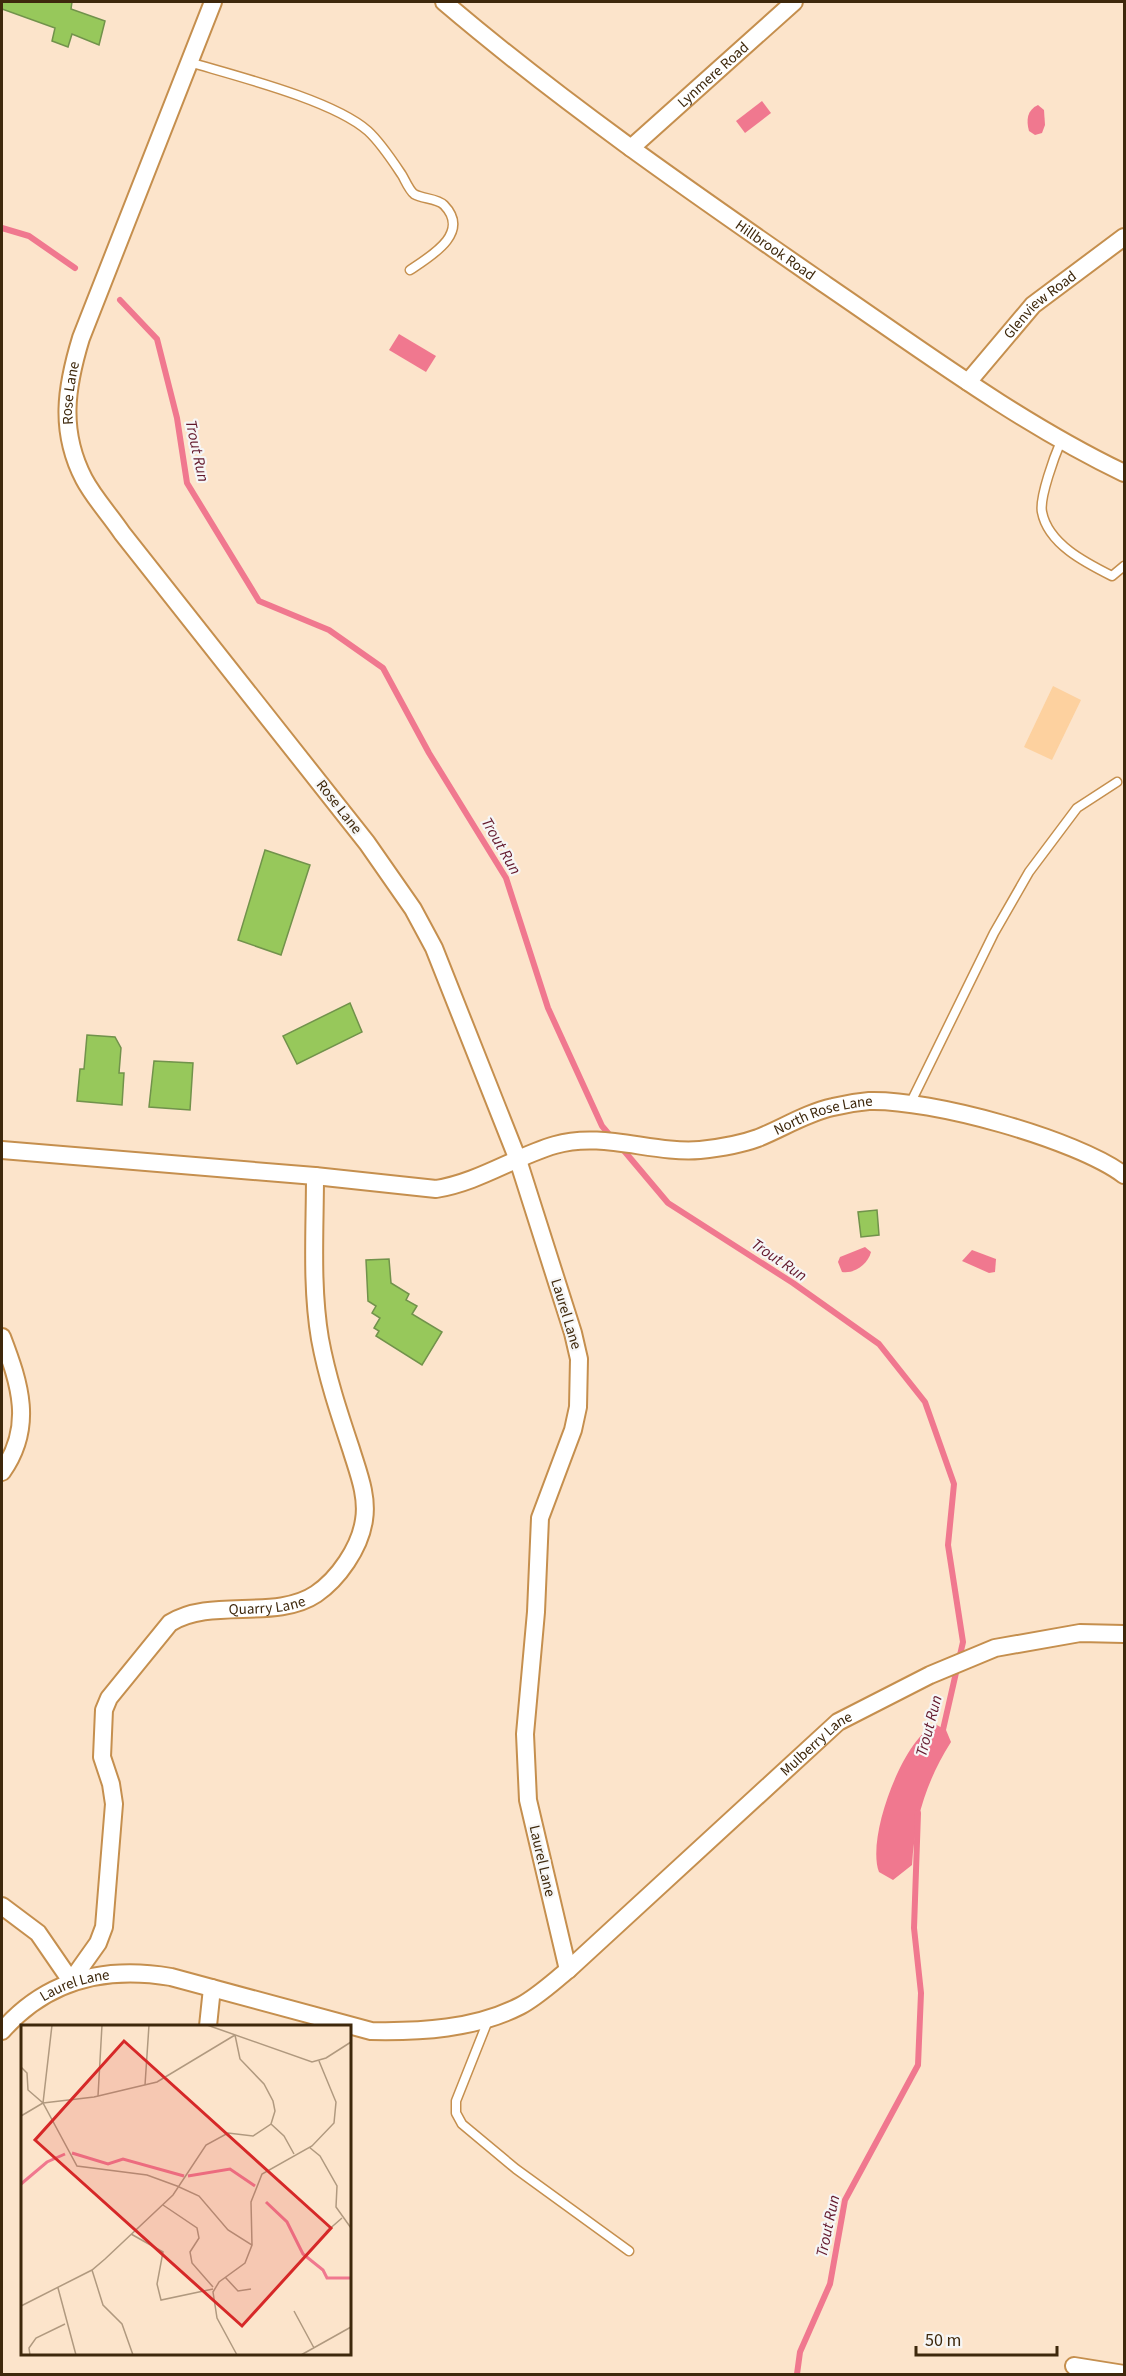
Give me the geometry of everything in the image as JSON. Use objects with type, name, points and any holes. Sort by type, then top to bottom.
[{"type":"street","name":"Rose Lane","points":[[213,2],[81,338],[69,378],[67,413],[71,445],[84,480],[122,533],[367,843],[413,909],[434,948],[518,1160]]},
{"type":"street","name":"Hillbrook Road","points":[[444,2],[631,148],[968,382],[1061,441],[1125,473]]},
{"type":"street","name":"Lynmere Road","points":[[631,148],[794,2]]},
{"type":"street","name":"Glenview Road","points":[[968,382],[1033,305],[1125,237]]},
{"type":"street","name":"North Rose Lane","points":[[518,1160],[556,1144],[608,1142],[694,1150],[719,1148],[758,1138],[830,1108],[868,1101],[910,1104],[982,1120],[1094,1157],[1125,1175]]},
{"type":"street","points":[[2,1150],[315,1176],[436,1189],[456,1186],[518,1160]]},
{"type":"street","name":"Laurel Lane","points":[[351,2026],[371,2031],[438,2029],[489,2017],[521,2006],[568,1970],[528,1800],[525,1734],[536,1612],[540,1518],[573,1430],[578,1407],[579,1359],[518,1160]]},
{"type":"street","name":"Quarry Lane","points":[[71,1981],[98,1943],[104,1928],[114,1804],[111,1784],[102,1757],[102,1724],[109,1698],[170,1623],[197,1612],[289,1604],[309,1598],[339,1575],[362,1531],[364,1495],[320,1339],[315,1298],[315,1176]]},
{"type":"street","points":[[2,1337],[19,1382],[21,1415],[15,1451],[2,1472]]},
{"type":"street","name":"Mulberry Lane","points":[[568,1970],[838,1722],[948,1668],[995,1648],[1080,1633],[1125,1634]]},
{"type":"street","points":[[2,1906],[38,1933],[71,1981]]},
{"type":"street","name":"Laurel Lane","points":[[2,2031],[30,2006],[71,1981],[101,1974],[148,1973],[349,2025]]},
{"type":"street","points":[[208,2025],[212,1988]]},
{"type":"street","points":[[1074,2366],[1125,2374]]},
{"type":"lane","points":[[189,62],[283,91],[335,113],[367,130],[387,153],[413,193],[442,204],[450,215],[453,232],[447,242],[410,270]]},
{"type":"lane","points":[[1061,441],[1051,464],[1041,512],[1054,537],[1083,562],[1112,576],[1125,566]]},
{"type":"lane","points":[[910,1104],[994,933],[1029,872],[1077,808],[1117,782]]},
{"type":"lane","points":[[489,2017],[456,2101],[456,2113],[462,2124],[516,2169],[629,2251]]},
{"type":"shaded area","points":[[762,101],[771,113],[745,133],[736,121]]},
{"type":"shaded area","points":[[1038,105],[1044,110],[1045,125],[1042,133],[1035,135],[1029,131],[1028,119],[1032,110]]},
{"type":"shaded area","points":[[399,334],[436,356],[426,372],[389,350]]},
{"type":"shaded area","points":[[1053,686],[1081,700],[1052,760],[1024,747]]},
{"type":"shaded area","points":[[865,1247],[871,1252],[864,1264],[856,1270],[842,1272],[838,1262],[840,1257]]},
{"type":"shaded area","points":[[972,1250],[996,1259],[995,1272],[989,1273],[962,1261]]},
{"type":"shaded area","points":[[935,1724],[946,1730],[951,1742],[935,1771],[923,1801],[912,1865],[893,1880],[879,1872],[876,1857],[882,1815],[899,1769],[910,1750]]},
{"type":"building","points":[[2,2],[72,2],[71,9],[105,21],[99,45],[72,34],[68,47],[52,41],[55,28],[2,9]]},
{"type":"building","points":[[265,850],[310,865],[281,955],[238,940]]},
{"type":"building","points":[[350,1003],[362,1032],[297,1064],[283,1036]]},
{"type":"building","points":[[87,1035],[115,1037],[121,1048],[119,1073],[124,1073],[122,1105],[77,1101],[80,1069],[84,1069]]},
{"type":"building","points":[[154,1061],[193,1063],[190,1110],[149,1107]]},
{"type":"building","points":[[877,1210],[879,1235],[861,1237],[858,1212]]},
{"type":"building","points":[[389,1259],[391,1283],[409,1294],[406,1300],[417,1306],[412,1314],[442,1332],[422,1365],[376,1336],[379,1331],[374,1328],[380,1318],[372,1313],[376,1306],[368,1301],[366,1260]]},
{"type":"waterway","name":"Trout Run","points":[[2,228],[29,236],[75,268]]},
{"type":"waterway","name":"Trout Run","points":[[120,300],[157,339],[177,418],[187,483],[259,601],[329,630],[383,668],[429,753],[506,878],[548,1008],[602,1126],[613,1139]]},
{"type":"waterway","name":"Trout Run","points":[[620,1146],[668,1203],[793,1283],[879,1344],[925,1402],[954,1484],[948,1545],[963,1642],[942,1734]]},
{"type":"waterway","name":"Trout Run","points":[[797,2374],[800,2352],[830,2284],[845,2200],[918,2065],[921,1993],[914,1928],[918,1813]]}]
